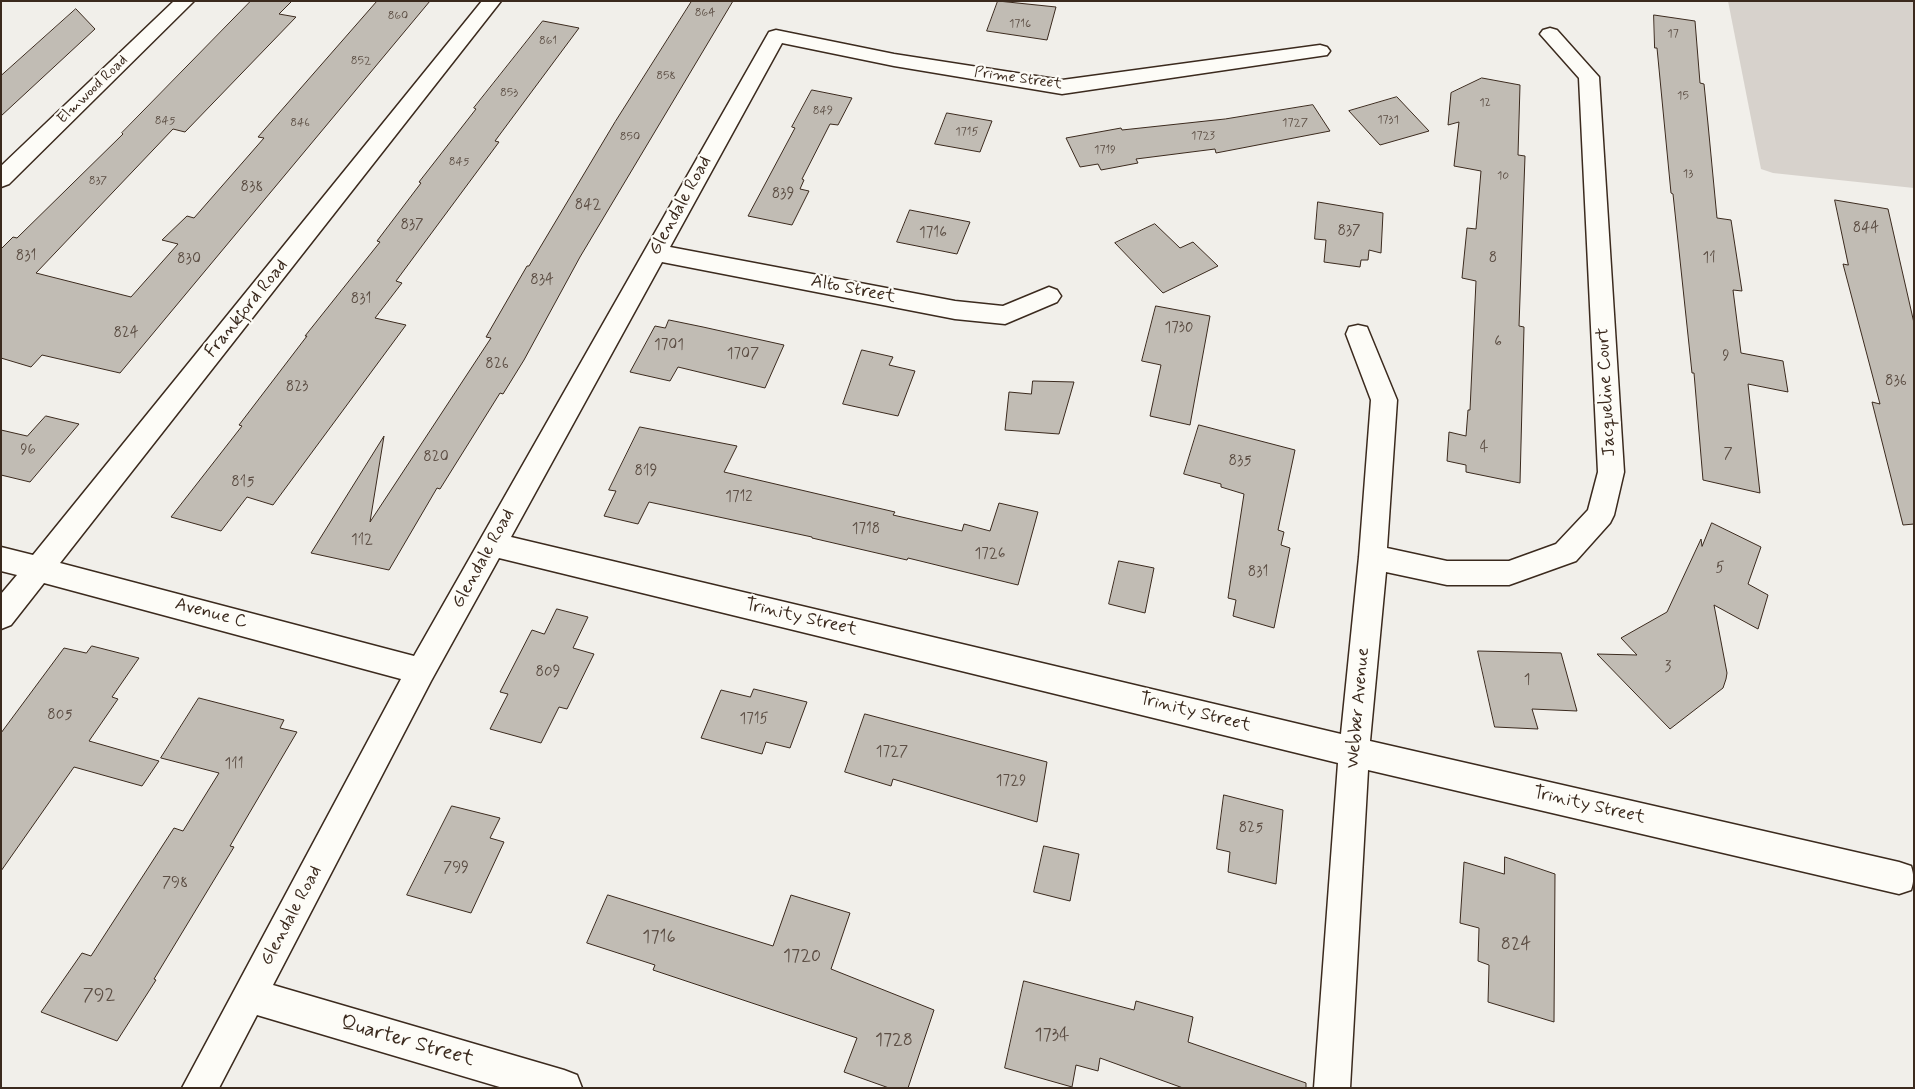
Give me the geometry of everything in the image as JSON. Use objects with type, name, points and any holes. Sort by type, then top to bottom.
[{"type":"street","name":"Elmwood Road","points":[[1,179],[185,1]]},
{"type":"street","name":"Frankford Road","points":[[1,616],[492,1]]},
{"type":"street","name":"Jacqueline Court","points":[[1373,557],[1447,573],[1509,572],[1566,553],[1600,515],[1611,472],[1589,77],[1550,34]]},
{"type":"street","name":"Prime Street","points":[[776,36],[894,60],[1062,87],[1320,51]]},
{"type":"street","name":"Glendale Road","points":[[200,1088],[421,671],[776,36]]},
{"type":"street","name":"Alto Street","points":[[655,252],[955,310],[1005,315],[1049,296]]},
{"type":"street","name":"Webber Avenue","points":[[1332,1088],[1354,752],[1373,557],[1384,400],[1358,334]]},
{"type":"street","name":"Trinity Street","points":[[492,544],[1354,752],[1899,878]]},
{"type":"street","name":"Avenue C","points":[[1,559],[421,671]]},
{"type":"street","name":"Quarter Street","points":[[250,996],[564,1088]]},
{"type":"shaded area","points":[[1728,1],[1914,1],[1914,188],[1773,173],[1761,169]]},
{"type":"building","points":[[251,1],[292,1],[279,14],[296,17],[185,132],[173,129],[36,273],[131,297],[178,244],[162,240],[187,216],[194,218],[264,138],[258,137],[377,1],[430,1],[120,373],[42,355],[31,367],[1,358],[1,249],[13,237],[17,238],[123,134]]},
{"type":"building","points":[[692,1],[733,1],[580,257],[524,360],[503,394],[500,393],[440,489],[437,488],[389,570],[311,553],[384,436],[370,522],[491,338],[486,337],[527,266],[529,266],[615,122]]},
{"type":"building","points":[[998,1],[1056,7],[1047,40],[987,31]]},
{"type":"building","points":[[76,9],[95,29],[1,116],[1,76]]},
{"type":"building","points":[[1654,15],[1695,21],[1700,83],[1704,84],[1717,218],[1731,220],[1742,291],[1733,290],[1741,353],[1783,361],[1788,392],[1748,384],[1760,493],[1703,480],[1694,373],[1692,373],[1673,194],[1671,193],[1657,48],[1655,48]]},
{"type":"building","points":[[543,21],[579,28],[495,141],[499,142],[396,281],[402,283],[375,318],[406,325],[273,505],[247,497],[221,531],[171,517],[242,426],[239,425],[307,336],[305,336],[380,242],[377,241],[421,183],[419,182],[476,109],[474,108]]},
{"type":"building","points":[[1482,78],[1520,85],[1518,155],[1525,156],[1519,326],[1524,327],[1520,483],[1466,472],[1466,465],[1447,461],[1449,432],[1466,436],[1468,410],[1470,410],[1476,281],[1462,278],[1467,228],[1476,229],[1481,171],[1454,166],[1459,122],[1448,125],[1451,93]]},
{"type":"building","points":[[812,90],[852,98],[838,125],[830,124],[802,179],[804,180],[800,189],[809,191],[792,225],[748,216],[795,128],[792,127]]},
{"type":"building","points":[[1397,97],[1429,131],[1380,145],[1349,111]]},
{"type":"building","points":[[1313,105],[1330,131],[1216,153],[1215,149],[1136,159],[1138,163],[1101,170],[1098,164],[1080,167],[1066,138],[1121,128],[1122,130],[1225,119]]},
{"type":"building","points":[[947,113],[992,121],[980,152],[935,144]]},
{"type":"building","points":[[1835,200],[1888,209],[1914,323],[1914,524],[1903,525],[1872,402],[1880,404],[1843,264],[1848,265]]},
{"type":"building","points":[[1318,202],[1383,213],[1381,253],[1369,250],[1368,260],[1361,260],[1360,267],[1324,262],[1326,240],[1315,239]]},
{"type":"building","points":[[910,210],[970,222],[957,254],[897,242]]},
{"type":"building","points":[[1155,224],[1180,248],[1193,242],[1218,266],[1163,293],[1115,243]]},
{"type":"building","points":[[1156,306],[1210,316],[1190,425],[1150,416],[1161,365],[1142,361]]},
{"type":"building","points":[[669,320],[784,345],[765,388],[678,367],[670,381],[630,372],[655,326],[665,328]]},
{"type":"building","points":[[862,350],[893,357],[889,365],[915,371],[898,416],[843,404]]},
{"type":"building","points":[[1033,381],[1074,382],[1059,434],[1005,430],[1009,392],[1031,394]]},
{"type":"building","points":[[46,416],[79,424],[30,482],[1,475],[1,430],[27,436]]},
{"type":"building","points":[[1199,425],[1295,450],[1278,530],[1284,532],[1281,545],[1290,548],[1274,628],[1233,616],[1236,600],[1228,598],[1244,494],[1221,487],[1221,484],[1184,474]]},
{"type":"building","points":[[640,427],[737,446],[724,472],[895,512],[893,515],[962,531],[964,524],[990,531],[999,503],[1038,512],[1018,585],[908,558],[907,560],[812,537],[649,502],[638,524],[604,516],[616,491],[609,490]]},
{"type":"building","points":[[1712,523],[1761,547],[1748,584],[1768,595],[1758,629],[1714,605],[1727,673],[1723,688],[1670,729],[1597,654],[1637,655],[1621,638],[1667,612],[1701,539],[1702,546]]},
{"type":"building","points":[[1119,561],[1154,568],[1145,613],[1109,604]]},
{"type":"building","points":[[557,609],[588,617],[573,648],[594,654],[567,709],[559,707],[541,743],[490,729],[508,694],[500,692],[532,630],[544,634]]},
{"type":"building","points":[[92,646],[139,658],[112,697],[118,699],[89,741],[159,761],[142,786],[74,767],[1,871],[1,733],[64,648],[86,653]]},
{"type":"building","points":[[1478,651],[1561,653],[1577,711],[1532,709],[1538,729],[1495,727]]},
{"type":"building","points":[[754,689],[807,702],[790,748],[766,742],[762,754],[701,738],[721,690],[750,697]]},
{"type":"building","points":[[199,698],[284,720],[280,728],[297,732],[230,846],[234,847],[154,979],[156,980],[117,1041],[41,1012],[82,953],[91,956],[174,828],[183,831],[219,773],[161,758]]},
{"type":"building","points":[[865,714],[1047,762],[1037,822],[893,779],[891,786],[845,772]]},
{"type":"building","points":[[1224,795],[1283,810],[1276,884],[1228,872],[1230,852],[1217,849]]},
{"type":"building","points":[[452,806],[500,818],[490,838],[504,842],[471,913],[407,895]]},
{"type":"building","points":[[1044,846],[1079,854],[1070,901],[1034,892]]},
{"type":"building","points":[[1505,857],[1555,874],[1554,1022],[1488,1002],[1489,965],[1478,961],[1479,928],[1460,923],[1464,862],[1504,874]]},
{"type":"building","points":[[608,895],[773,946],[791,895],[850,913],[831,969],[934,1010],[908,1088],[889,1088],[844,1072],[857,1038],[653,970],[655,965],[587,943]]},
{"type":"building","points":[[1024,981],[1134,1010],[1136,1001],[1193,1017],[1188,1042],[1306,1083],[1306,1088],[1183,1088],[1100,1058],[1098,1071],[1076,1065],[1072,1087],[1005,1068]]}]
